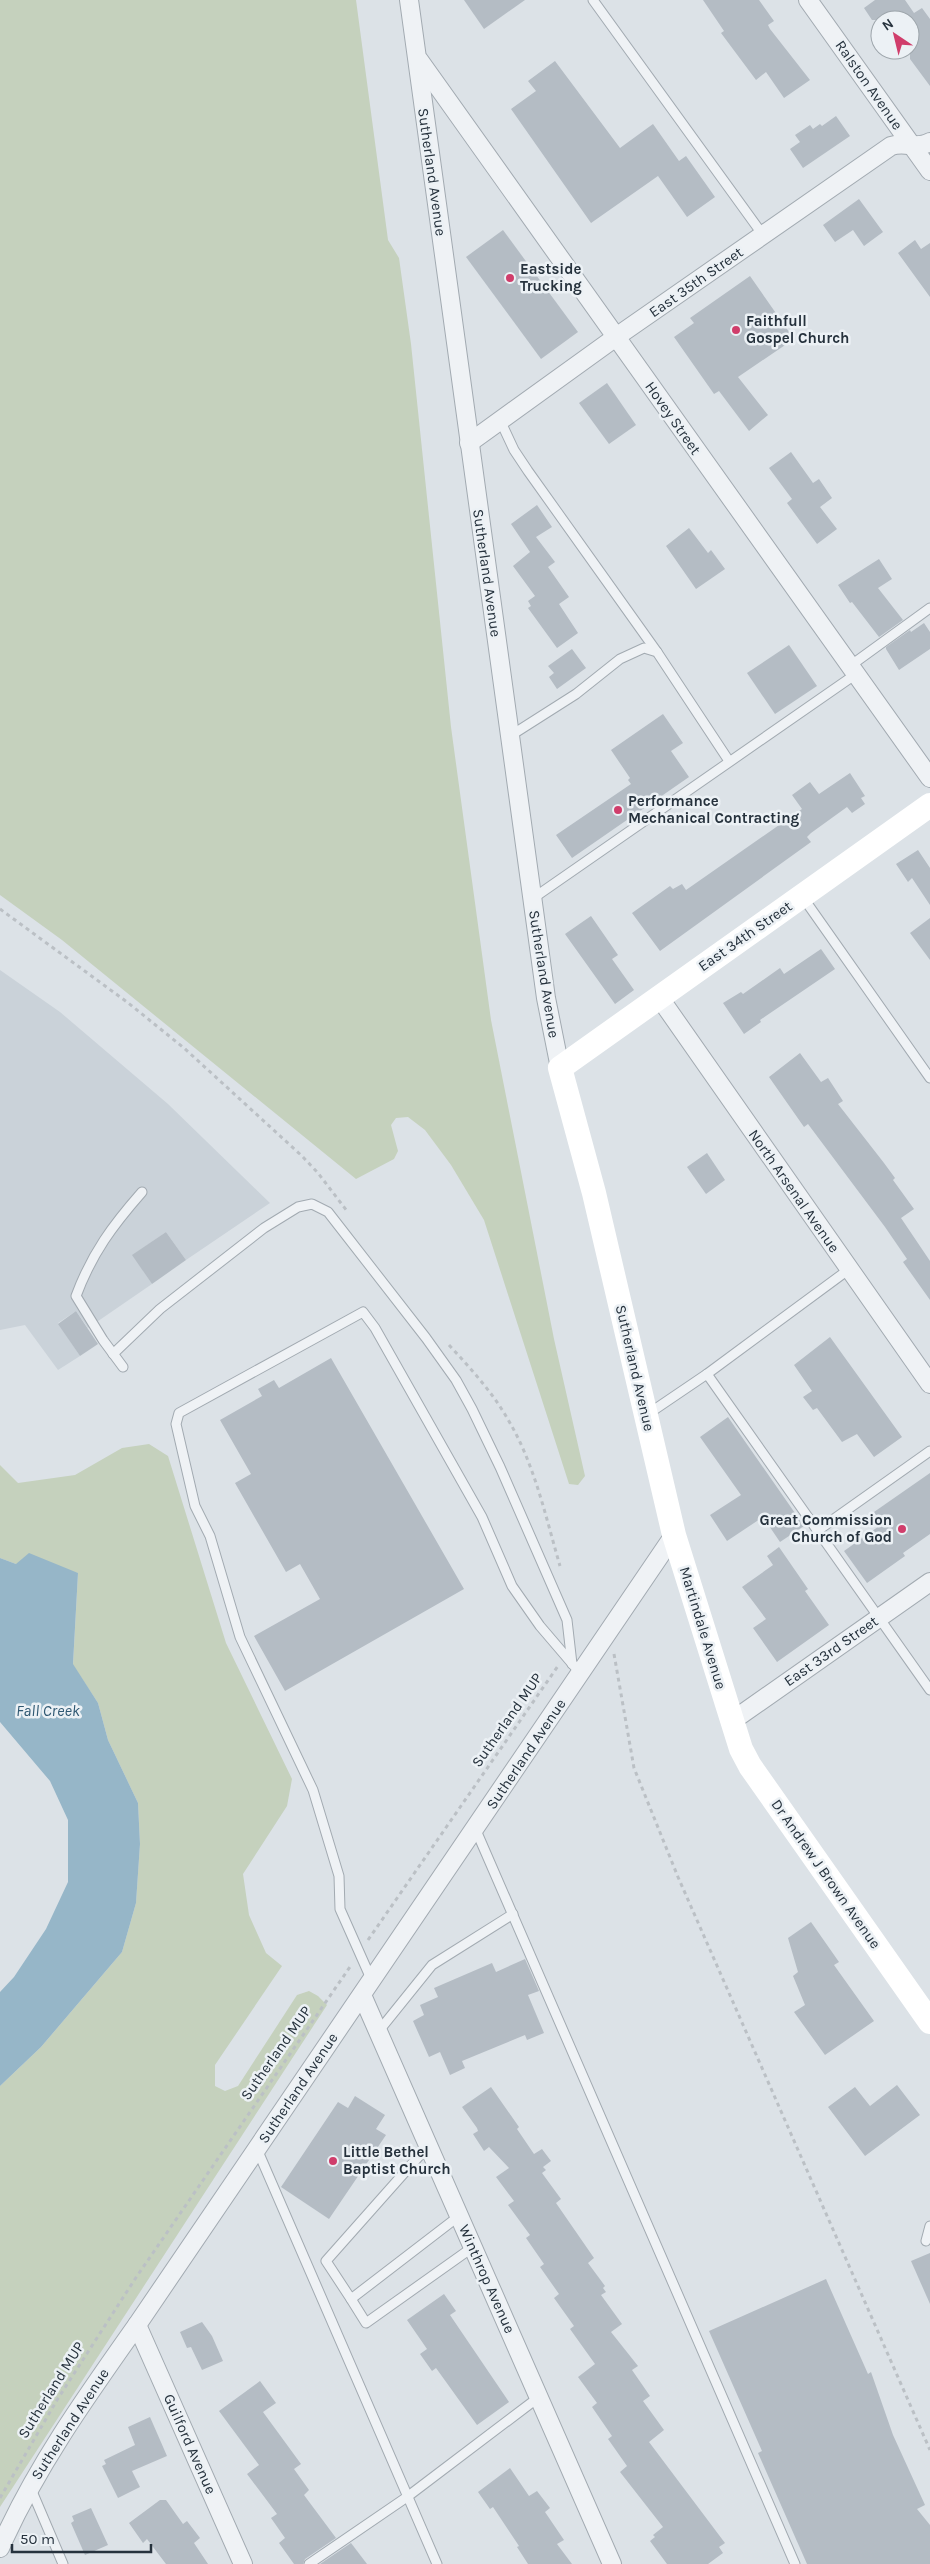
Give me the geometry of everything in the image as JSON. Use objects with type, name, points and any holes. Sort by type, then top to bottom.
[{"type":"main road","name":"East 34th Street","points":[[560,1068],[930,805]]},
{"type":"main road","name":"Sutherland Avenue","points":[[560,1068],[594,1193],[674,1535]]},
{"type":"main road","name":"Martindale Avenue","points":[[674,1535],[732,1721]]},
{"type":"main road","name":"Dr Andrew J Brown Avenue","points":[[732,1721],[750,1766],[930,2022]]},
{"type":"street","name":"Sutherland Avenue","points":[[409,0],[532,899],[546,998],[560,1068]]},
{"type":"street","name":"Ralston Avenue","points":[[808,0],[930,171]]},
{"type":"street","name":"Hovey Street","points":[[417,57],[930,778]]},
{"type":"street","name":"East 35th Street","points":[[469,443],[616,337],[891,146],[904,144],[923,146],[930,142]]},
{"type":"street","name":"North Arsenal Avenue","points":[[659,997],[848,1270],[930,1384]]},
{"type":"street","name":"Sutherland Avenue","points":[[0,2548],[30,2487],[68,2422],[137,2325],[475,1828],[576,1669],[674,1535]]},
{"type":"street","name":"East 33rd Street","points":[[732,1721],[930,1582]]},
{"type":"street","name":"Winthrop Avenue","points":[[367,1988],[378,2032],[612,2564]]},
{"type":"street","name":"Guilford Avenue","points":[[137,2325],[243,2564]]},
{"type":"lane","points":[[593,0],[763,235]]},
{"type":"lane","points":[[500,420],[514,450],[528,471],[656,652],[729,761]]},
{"type":"lane","points":[[532,899],[729,761],[853,670],[930,608]]},
{"type":"lane","points":[[510,736],[576,694],[632,652],[644,648],[656,652]]},
{"type":"lane","points":[[802,896],[930,1078]]},
{"type":"lane","points":[[123,1367],[76,1296],[87,1265],[116,1221],[142,1192]]},
{"type":"lane","points":[[113,1354],[160,1309],[264,1228],[298,1207],[312,1204],[328,1212],[426,1338],[456,1380],[472,1409],[500,1466],[567,1620],[576,1669]]},
{"type":"lane","points":[[646,1415],[707,1374],[848,1270]]},
{"type":"lane","points":[[367,1988],[359,1953],[340,1909],[340,1876],[313,1790],[240,1637],[210,1536],[195,1506],[176,1424],[179,1413],[363,1312],[376,1328],[482,1517],[512,1586],[540,1626],[576,1669]]},
{"type":"lane","points":[[707,1374],[930,1690]]},
{"type":"lane","points":[[817,1531],[930,1451]]},
{"type":"lane","points":[[475,1828],[795,2564]]},
{"type":"lane","points":[[378,2032],[432,1965],[513,1914]]},
{"type":"lane","points":[[428,2146],[326,2261],[366,2322],[472,2246]]},
{"type":"lane","points":[[256,2149],[437,2564]]},
{"type":"lane","points":[[351,2299],[459,2216]]},
{"type":"lane","points":[[926,2241],[930,2226]]},
{"type":"lane","points":[[308,2564],[407,2497],[539,2397]]},
{"type":"lane","points":[[30,2487],[63,2564]]},
{"type":"path","points":[[0,909],[127,1002],[184,1048],[250,1108]]},
{"type":"path","points":[[613,1648],[634,1768],[678,1877],[930,2450]]},
{"type":"path","name":"Sutherland MUP","points":[[0,2498],[57,2400],[135,2279],[564,1655]]},
{"type":"shaded area","points":[[0,970],[60,1012],[168,1104],[270,1203],[186,1260],[166,1232],[133,1255],[152,1284],[88,1328],[76,1311],[58,1323],[80,1356],[58,1370],[25,1325],[0,1330]]},
{"type":"green space","points":[[0,0],[356,0],[388,240],[399,258],[411,344],[451,727],[491,1020],[554,1339],[585,1476],[578,1485],[569,1484],[484,1220],[451,1165],[425,1130],[408,1117],[396,1118],[391,1125],[398,1151],[394,1159],[356,1179],[62,940],[0,895]]},
{"type":"green space","points":[[149,1444],[168,1456],[226,1643],[292,1779],[287,1806],[243,1874],[249,1915],[266,1953],[282,1966],[215,2065],[215,2086],[225,2091],[238,2086],[297,1995],[309,1991],[318,1996],[327,2005],[0,2507],[0,2086],[41,2047],[122,1952],[136,1903],[140,1844],[138,1803],[108,1740],[98,1703],[73,1665],[78,1573],[16,1564],[0,1558],[0,1465],[18,1483],[75,1475],[122,1448]]},
{"type":"water","name":"Fall Creek","points":[[29,1553],[78,1573],[73,1664],[98,1703],[108,1740],[138,1803],[140,1844],[136,1903],[122,1952],[41,2047],[0,2086],[0,1992],[14,1977],[46,1929],[68,1882],[68,1820],[50,1781],[0,1722],[0,1558],[16,1564]]},
{"type":"building","points":[[464,0],[525,0],[484,29]]},
{"type":"building","points":[[703,0],[759,0],[774,21],[768,25],[770,29],[810,80],[784,98],[766,72],[756,80],[721,33],[724,31]]},
{"type":"building","points":[[875,0],[905,0],[912,10],[870,10],[870,17],[864,8]]},
{"type":"building","points":[[922,8],[930,19],[930,86],[911,60],[920,60],[919,10]]},
{"type":"building","points":[[555,61],[620,148],[653,124],[679,161],[686,156],[715,197],[687,217],[658,176],[591,223],[511,109],[536,91],[528,81]]},
{"type":"building","points":[[836,116],[850,136],[803,168],[790,149],[800,142],[795,135],[810,125],[813,129],[820,124],[822,126]]},
{"type":"building","points":[[859,199],[883,232],[864,246],[853,230],[835,242],[823,225]]},
{"type":"building","name":"Eastside Trucking","points":[[503,230],[578,332],[541,359],[466,257]]},
{"type":"building","points":[[915,240],[921,249],[930,243],[930,297],[898,253]]},
{"type":"building","name":"Faithfull Gospel Church","points":[[750,276],[794,339],[738,377],[768,415],[749,431],[719,391],[714,394],[674,337],[694,323],[690,318]]},
{"type":"building","points":[[607,383],[636,425],[609,444],[579,403]]},
{"type":"building","points":[[791,452],[813,483],[819,479],[832,498],[820,507],[837,529],[817,544],[787,503],[792,499],[769,468]]},
{"type":"building","points":[[537,505],[552,527],[536,537],[555,562],[548,567],[569,597],[559,604],[578,633],[557,648],[528,608],[531,606],[528,601],[535,596],[513,566],[530,552],[511,524]]},
{"type":"building","points":[[689,528],[708,553],[711,550],[725,569],[696,589],[666,546]]},
{"type":"building","points":[[879,559],[892,579],[878,588],[903,620],[879,637],[852,602],[850,603],[838,585]]},
{"type":"building","points":[[924,623],[930,632],[930,649],[899,670],[886,647],[910,630],[911,632]]},
{"type":"building","points":[[789,645],[817,686],[775,714],[747,673]]},
{"type":"building","points":[[572,649],[586,668],[557,689],[549,677],[554,673],[548,666]]},
{"type":"building","name":"Performance Mechanical Contracting","points":[[663,714],[683,743],[671,751],[689,777],[572,858],[556,835],[631,784],[628,780],[630,778],[611,750]]},
{"type":"building","points":[[850,773],[865,796],[861,798],[865,804],[852,813],[847,807],[811,833],[807,837],[811,842],[660,951],[632,913],[670,886],[673,889],[682,884],[686,890],[802,809],[792,795],[810,782],[819,794]]},
{"type":"building","points":[[918,850],[930,868],[930,905],[912,878],[908,882],[896,864]]},
{"type":"building","points":[[591,916],[618,955],[612,959],[634,990],[615,1004],[565,934]]},
{"type":"building","points":[[930,918],[930,960],[910,933]]},
{"type":"building","points":[[821,949],[835,969],[760,1020],[761,1022],[744,1034],[723,1003],[741,992],[743,994],[780,968],[784,974]]},
{"type":"building","points":[[800,1053],[821,1082],[828,1078],[843,1101],[838,1104],[895,1178],[893,1180],[914,1209],[901,1218],[930,1261],[930,1300],[903,1262],[907,1259],[885,1227],[808,1124],[804,1127],[769,1077]]},
{"type":"building","points":[[707,1153],[725,1180],[706,1194],[687,1167]]},
{"type":"building","points":[[166,1232],[186,1260],[152,1284],[132,1255]]},
{"type":"building","points":[[76,1311],[98,1344],[80,1356],[58,1324]]},
{"type":"building","points":[[830,1337],[902,1437],[874,1457],[857,1434],[842,1442],[817,1408],[813,1410],[803,1397],[812,1391],[794,1365]]},
{"type":"building","points":[[331,1358],[464,1589],[285,1691],[254,1636],[320,1599],[300,1564],[286,1572],[235,1483],[251,1474],[220,1420],[262,1396],[258,1389],[274,1380],[279,1388]]},
{"type":"building","points":[[728,1417],[804,1526],[780,1542],[763,1517],[727,1541],[710,1515],[741,1495],[700,1437]]},
{"type":"building","name":"Great Commission Church of God","points":[[930,1473],[930,1534],[903,1553],[905,1556],[867,1583],[844,1551],[882,1524],[874,1512]]},
{"type":"building","points":[[779,1547],[808,1589],[805,1591],[829,1625],[777,1662],[753,1628],[766,1619],[742,1587],[773,1565],[767,1556]]},
{"type":"building","points":[[811,1922],[839,1962],[834,1965],[874,2021],[825,2055],[794,2012],[805,2005],[793,1976],[798,1972],[788,1938]]},
{"type":"building","points":[[525,1959],[539,1991],[528,1995],[544,2033],[527,2040],[525,2035],[462,2061],[465,2068],[450,2075],[440,2052],[429,2057],[413,2021],[424,2015],[420,2005],[438,1997],[434,1988],[492,1963],[496,1972]]},
{"type":"building","points":[[897,2085],[920,2115],[865,2156],[828,2107],[855,2087],[870,2106]]},
{"type":"building","points":[[491,2087],[519,2127],[517,2129],[534,2154],[542,2149],[551,2161],[543,2167],[546,2170],[542,2173],[561,2199],[556,2203],[594,2258],[588,2263],[605,2286],[603,2288],[606,2292],[601,2295],[622,2324],[611,2332],[638,2366],[632,2370],[650,2396],[643,2401],[664,2430],[649,2442],[725,2543],[719,2547],[723,2553],[708,2564],[667,2564],[650,2541],[655,2537],[653,2535],[663,2527],[620,2472],[627,2466],[608,2439],[612,2436],[592,2407],[597,2403],[578,2377],[595,2364],[570,2329],[574,2326],[554,2298],[559,2294],[540,2267],[544,2264],[526,2238],[530,2235],[508,2205],[514,2201],[496,2177],[509,2168],[489,2147],[484,2151],[473,2134],[478,2131],[477,2128],[462,2107]]},
{"type":"building","name":"Little Bethel Baptist Church","points":[[355,2096],[385,2115],[376,2129],[386,2135],[329,2219],[281,2187],[338,2102],[348,2108]]},
{"type":"building","points":[[930,2253],[930,2304],[911,2261]]},
{"type":"building","points":[[826,2279],[868,2374],[871,2372],[893,2435],[925,2505],[917,2509],[930,2525],[930,2564],[807,2564],[758,2453],[762,2451],[709,2331]]},
{"type":"building","points":[[444,2294],[456,2311],[450,2315],[509,2402],[477,2425],[436,2368],[432,2371],[420,2354],[427,2349],[407,2320]]},
{"type":"building","points":[[202,2322],[212,2336],[223,2361],[202,2370],[191,2347],[187,2348],[180,2332]]},
{"type":"building","points":[[260,2381],[276,2403],[263,2412],[301,2464],[294,2469],[309,2490],[304,2495],[336,2538],[305,2559],[303,2564],[294,2564],[279,2543],[285,2538],[271,2518],[277,2514],[247,2474],[259,2465],[219,2411]]},
{"type":"building","points":[[150,2417],[167,2456],[132,2471],[140,2487],[118,2498],[102,2466],[106,2464],[104,2460],[135,2445],[128,2427]]},
{"type":"building","points":[[510,2468],[529,2496],[537,2491],[550,2508],[545,2512],[564,2540],[557,2544],[572,2564],[528,2564],[517,2547],[519,2546],[493,2507],[490,2509],[478,2492]]},
{"type":"building","points":[[160,2500],[166,2500],[183,2524],[187,2521],[200,2538],[194,2543],[208,2564],[166,2564],[147,2539],[143,2543],[129,2523]]},
{"type":"building","points":[[91,2508],[108,2545],[85,2555],[71,2523],[74,2521],[72,2516]]},
{"type":"building","points":[[351,2543],[367,2564],[320,2564]]},
{"type":"place","name":"Eastside Trucking","points":[[510,278]]},
{"type":"place","name":"Faithfull Gospel Church","points":[[736,330]]},
{"type":"place","name":"Performance Mechanical Contracting","points":[[618,810]]},
{"type":"place","name":"Great Commission Church of God","points":[[902,1529]]},
{"type":"place","name":"Little Bethel Baptist Church","points":[[333,2161]]}]
